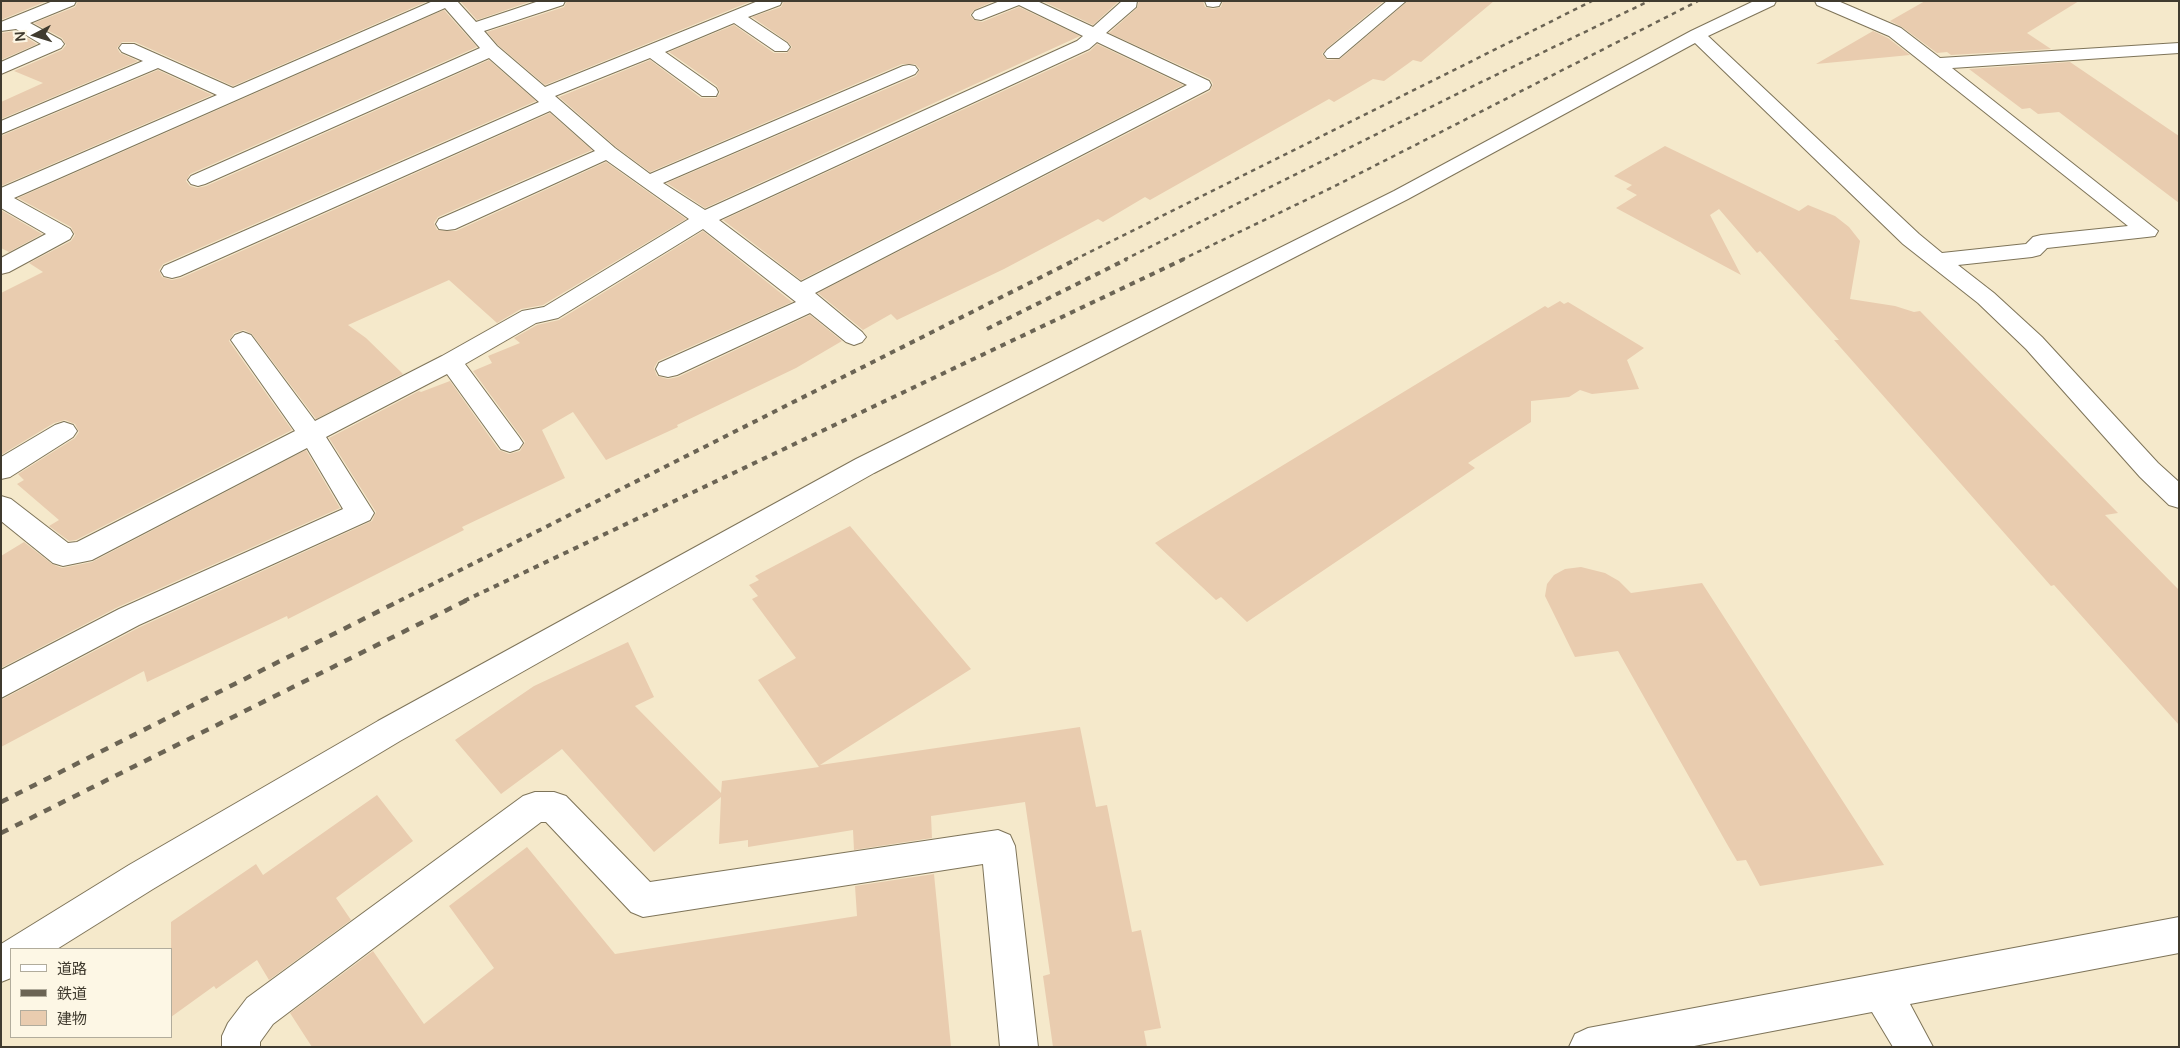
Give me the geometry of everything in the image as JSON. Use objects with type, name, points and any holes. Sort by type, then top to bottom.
[{"type":"street","points":[[9,25],[68,1]]},
{"type":"street","points":[[1,197],[448,1],[491,50],[608,152],[648,182],[704,219],[854,337]]},
{"type":"street","points":[[472,29],[557,1]]},
{"type":"street","points":[[172,271],[652,51],[774,1]]},
{"type":"street","points":[[981,15],[1015,1]]},
{"type":"street","points":[[668,369],[806,298],[1202,85],[1023,1]]},
{"type":"street","points":[[1333,54],[1398,1]]},
{"type":"street","points":[[27,948],[141,877],[389,731],[865,466],[1401,195],[1697,36],[1768,1]]},
{"type":"street","points":[[1823,1],[1895,32],[2147,231],[2042,242],[2032,250],[1937,260]]},
{"type":"street","points":[[1845,11],[1863,1]]},
{"type":"street","points":[[1,506],[63,555],[82,552],[452,362],[530,316],[550,313],[704,219],[1084,45],[1128,2]]},
{"type":"street","points":[[736,17],[781,47]]},
{"type":"street","points":[[1,69],[55,44],[9,25]]},
{"type":"street","points":[[1697,36],[1911,239],[1986,298],[2034,343],[2149,470],[2179,498]]},
{"type":"street","points":[[128,48],[233,95]]},
{"type":"street","points":[[1936,64],[2179,48]]},
{"type":"street","points":[[198,180],[491,50]]},
{"type":"street","points":[[652,51],[709,92]]},
{"type":"street","points":[[1,128],[159,61]]},
{"type":"street","points":[[648,182],[910,70]]},
{"type":"street","points":[[447,224],[608,152]]},
{"type":"street","points":[[1,197],[62,234],[1,267]]},
{"type":"street","points":[[1,685],[128,617],[360,513],[312,435],[243,340]]},
{"type":"street","points":[[452,362],[510,443]]},
{"type":"street","points":[[1,470],[64,431]]},
{"type":"street","points":[[241,1047],[241,1036],[260,1011],[536,807],[554,807],[643,900],[998,846],[1018,1047]]},
{"type":"street","points":[[1588,1047],[1704,1036],[1881,991],[2179,935]]},
{"type":"street","points":[[1881,991],[1914,1047]]},
{"type":"building","points":[[1,1],[47,1],[1,20]]},
{"type":"building","points":[[78,1],[428,1],[233,86],[135,42],[122,42],[117,48],[120,53],[138,61],[1,119],[1,102],[43,83],[14,71],[62,50],[66,45],[62,38],[34,23],[75,7]]},
{"type":"building","points":[[460,1],[532,1],[477,20]]},
{"type":"building","points":[[567,1],[752,1],[545,85],[498,45],[487,32],[564,7]]},
{"type":"building","points":[[784,1],[994,1],[974,10],[970,15],[974,20],[982,22],[1019,7],[1080,36],[705,208],[667,183],[916,76],[920,69],[915,64],[902,64],[650,172],[616,147],[559,97],[650,60],[701,98],[716,98],[720,93],[717,86],[669,52],[734,25],[774,53],[787,53],[792,47],[788,42],[752,17],[781,7]]},
{"type":"building","points":[[1042,1],[1119,1],[1093,25]]},
{"type":"building","points":[[1139,1],[1203,1],[1205,7],[1213,9],[1221,7],[1223,1],[1384,1],[1326,49],[1322,54],[1327,60],[1340,59],[1408,1],[1494,1],[1421,62],[1413,60],[1384,81],[1373,79],[1334,102],[1329,99],[1150,200],[1145,197],[1103,222],[1098,219],[1004,269],[897,320],[891,314],[863,330],[818,293],[1210,91],[1213,84],[1210,79],[1109,33],[1137,8]]},
{"type":"building","points":[[1925,1],[2079,1],[2027,33],[2051,49],[1951,55],[1947,52],[1937,53],[1902,27],[1890,21]]},
{"type":"building","points":[[444,10],[477,47],[190,174],[186,181],[190,186],[197,188],[206,186],[489,60],[536,101],[163,264],[159,270],[162,277],[172,280],[181,278],[550,113],[592,150],[438,217],[434,223],[437,230],[456,231],[606,162],[686,219],[543,305],[521,309],[497,323],[449,280],[348,325],[366,338],[403,374],[316,419],[252,334],[244,330],[234,333],[229,341],[292,430],[76,540],[69,541],[49,526],[59,520],[17,484],[24,480],[18,474],[75,438],[79,432],[75,424],[65,420],[54,423],[1,455],[1,293],[43,272],[29,263],[71,241],[75,235],[71,227],[18,198]]},
{"type":"building","points":[[16,31],[37,44],[1,60],[1,33]]},
{"type":"building","points":[[1873,31],[1888,38],[1910,55],[1816,64]]},
{"type":"building","points":[[1097,44],[1183,85],[801,280],[723,220],[1090,51]]},
{"type":"building","points":[[2070,62],[2179,136],[2179,203],[2059,112],[2038,114],[2030,108],[2022,109],[1969,69]]},
{"type":"building","points":[[158,70],[212,95],[1,186],[1,136]]},
{"type":"building","points":[[1665,146],[1799,211],[1808,205],[1835,216],[1849,227],[1860,241],[1850,299],[1895,306],[1914,312],[1920,311],[2118,513],[2105,515],[2179,590],[2179,725],[2054,585],[2051,586],[1834,340],[1839,340],[1760,251],[1757,253],[1719,209],[1710,215],[1741,275],[1616,208],[1637,195],[1626,189],[1632,185],[1614,176]]},
{"type":"building","points":[[1,210],[42,234],[9,252],[1,248]]},
{"type":"building","points":[[703,231],[792,302],[658,361],[654,368],[657,376],[668,379],[678,377],[810,315],[842,341],[796,368],[677,425],[678,427],[606,460],[573,412],[542,430],[565,478],[462,527],[464,530],[288,619],[287,616],[147,682],[144,671],[1,747],[1,700],[140,627],[372,521],[376,512],[329,438],[419,391],[421,392],[450,381],[499,450],[509,454],[520,451],[525,442],[473,371],[492,363],[488,356],[520,343],[514,338],[537,325],[559,320]]},
{"type":"building","points":[[1560,301],[1564,304],[1568,302],[1644,348],[1627,360],[1639,389],[1592,394],[1580,390],[1569,397],[1531,401],[1531,422],[1468,463],[1475,468],[1247,622],[1221,597],[1216,600],[1155,543],[1545,306],[1548,308]]},
{"type":"building","points":[[306,450],[340,508],[118,607],[1,668],[1,556],[24,542],[52,564],[62,568],[92,562]]},
{"type":"building","points":[[850,526],[971,669],[820,765],[1080,727],[1096,807],[1107,805],[1132,932],[1141,930],[1161,1028],[1144,1031],[1147,1047],[1053,1047],[1043,976],[1050,974],[1025,802],[931,816],[932,838],[854,850],[853,830],[748,847],[748,840],[719,844],[721,797],[654,852],[562,749],[501,794],[455,740],[534,686],[628,642],[654,697],[635,706],[721,793],[722,781],[819,767],[758,680],[796,658],[752,599],[758,596],[749,585],[759,580],[755,576]]},
{"type":"building","points":[[1581,567],[1605,573],[1619,581],[1631,593],[1702,583],[1884,865],[1760,886],[1746,860],[1737,861],[1618,651],[1575,657],[1545,596],[1547,584],[1554,575],[1565,569]]},
{"type":"building","points":[[377,795],[413,841],[336,898],[351,920],[269,980],[257,960],[216,989],[214,986],[172,1016],[171,922],[256,864],[263,875]]},
{"type":"building","points":[[527,847],[615,954],[857,916],[855,886],[934,874],[951,1047],[312,1047],[290,1013],[373,951],[424,1024],[494,968],[449,906]]},
{"type":"railway","points":[[1074,260],[1592,1]]},
{"type":"railway","points":[[1124,260],[1469,88],[1649,1]]},
{"type":"railway","points":[[1181,260],[1331,188],[1698,1]]},
{"type":"railway","points":[[399,601],[1077,259]]},
{"type":"railway","points":[[987,329],[1127,259]]},
{"type":"railway","points":[[464,601],[1184,259]]},
{"type":"railway","points":[[1,802],[401,600]]},
{"type":"railway","points":[[1,833],[467,600]]}]
